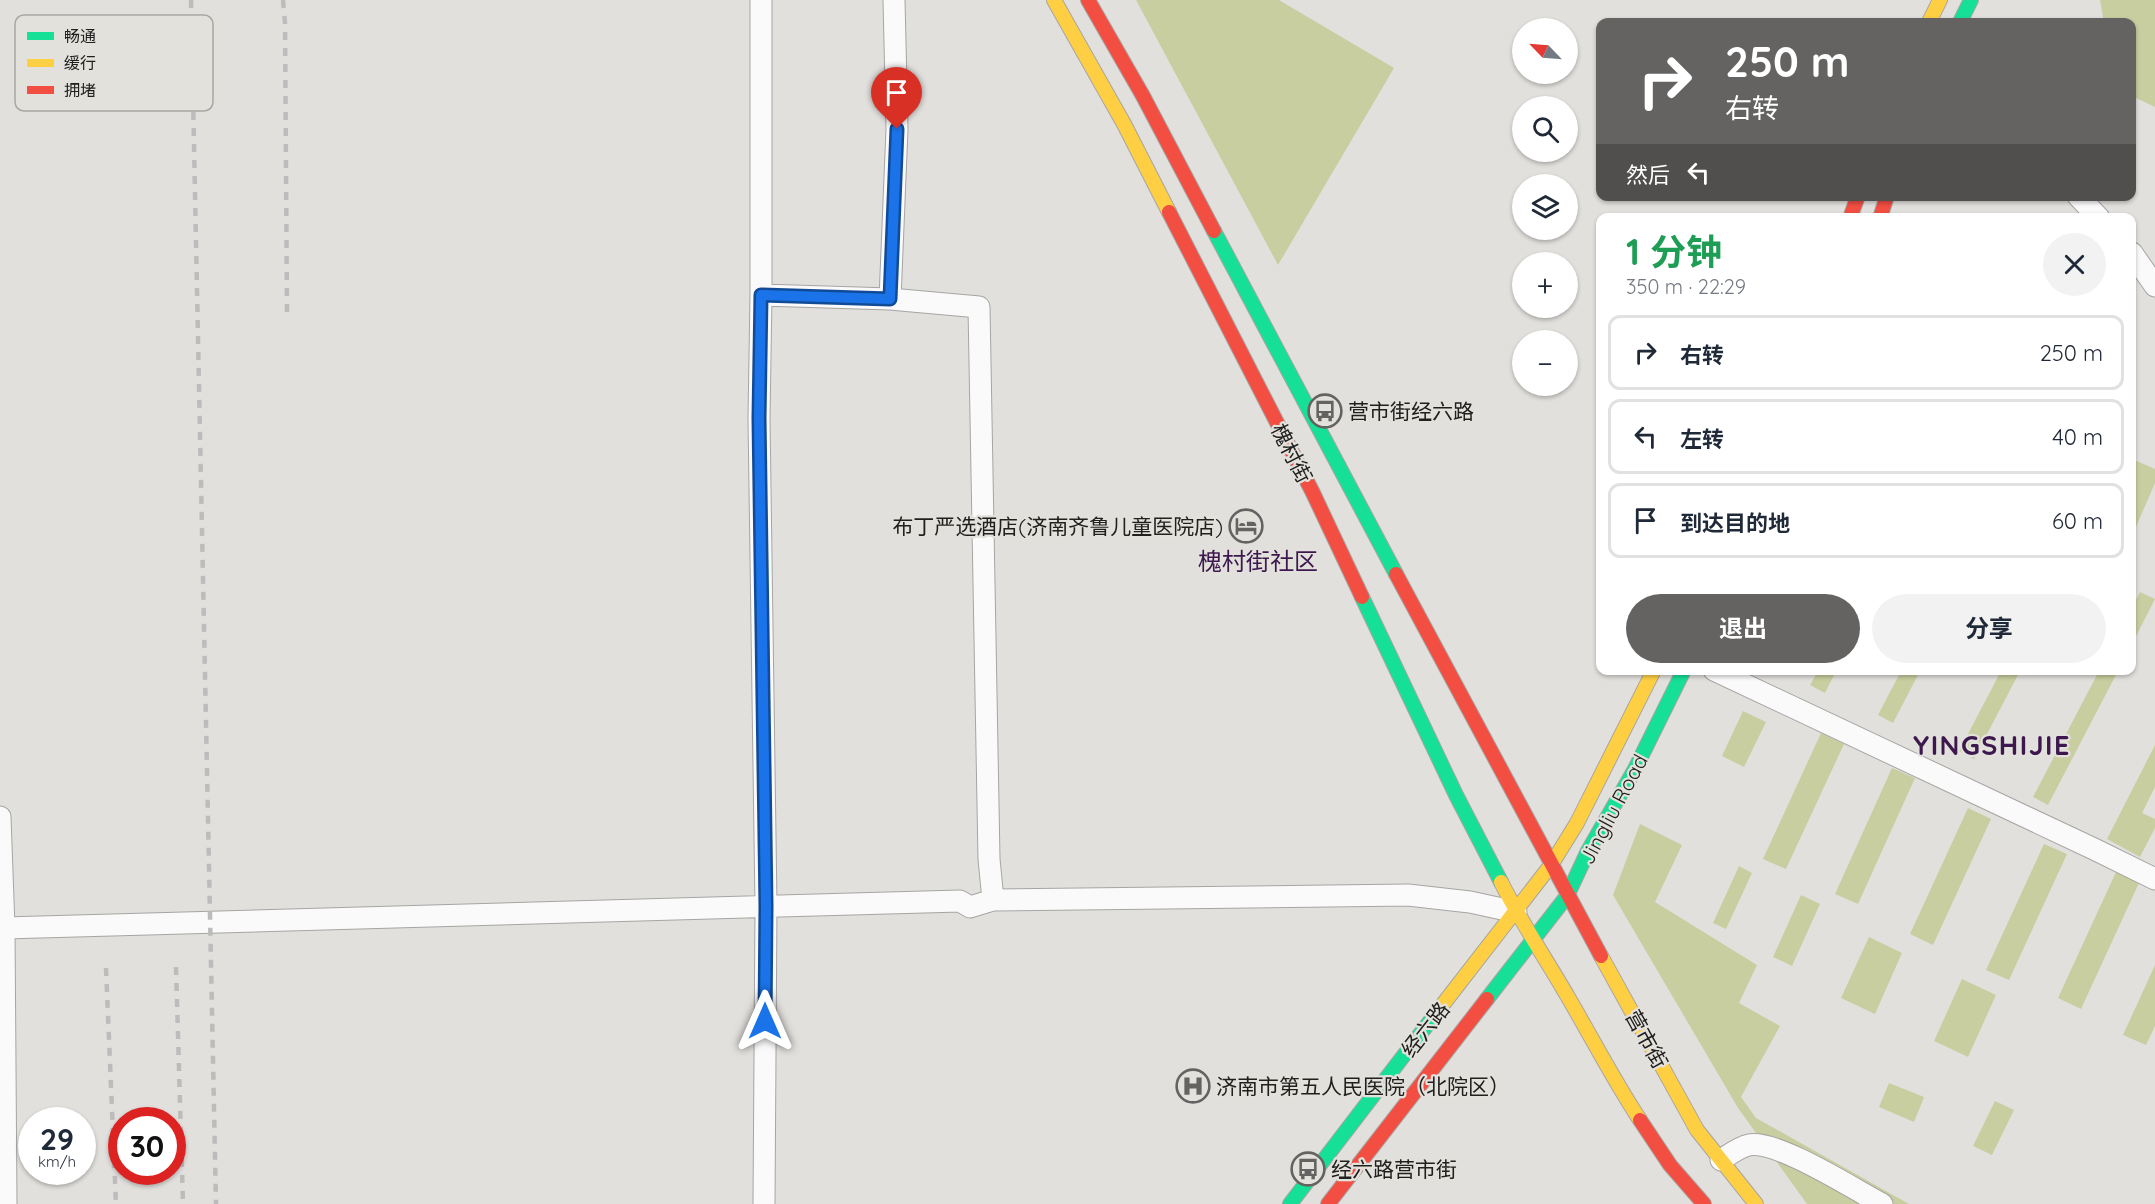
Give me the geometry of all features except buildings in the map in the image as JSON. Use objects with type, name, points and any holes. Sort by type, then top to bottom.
[{"type":"main road","name":"槐村街","points":[[1054,0],[1124,124],[1313,493],[1456,795],[1516,912]]},
{"type":"main road","name":"槐村街","points":[[1088,0],[1148,106],[1551,865]]},
{"type":"main road","points":[[1931,18],[1940,0]]},
{"type":"main road","points":[[1962,18],[1971,0]]},
{"type":"main road","name":"Jingliu Road","points":[[1516,912],[1551,865],[1577,823],[1651,675]]},
{"type":"main road","name":"Jingliu Road","points":[[1533,942],[1567,897],[1588,851],[1635,769],[1682,675]]},
{"type":"main road","name":"营市街","points":[[1551,865],[1697,1130],[1756,1204]]},
{"type":"main road","points":[[1516,912],[1568,997],[1622,1093],[1670,1165],[1704,1204]]},
{"type":"main road","name":"经六路","points":[[1290,1204],[1516,912]]},
{"type":"main road","name":"经六路","points":[[1328,1204],[1533,942]]},
{"type":"street","points":[[761,0],[759,418],[766,906],[764,1204]]},
{"type":"street","points":[[890,299],[897,129],[894,0]]},
{"type":"street","points":[[2083,201],[2093,213]]},
{"type":"street","points":[[2136,259],[2155,286]]},
{"type":"street","points":[[761,295],[890,299],[980,307],[989,859],[993,900]]},
{"type":"street","points":[[1725,675],[2155,879]]},
{"type":"street","points":[[0,817],[4,928],[6,1204]]},
{"type":"street","points":[[4,928],[960,901],[970,907],[993,900],[1408,895],[1470,902],[1516,912]]},
{"type":"street","points":[[1721,1160],[1747,1145],[1757,1144],[1795,1155],[1882,1204]]},
{"type":"green space","points":[[1136,0],[1279,0],[1394,68],[1278,265]]},
{"type":"green space","points":[[2100,0],[2155,0],[2155,107],[2136,98],[2136,18],[2103,18]]},
{"type":"green space","points":[[2136,461],[2155,469],[2155,483],[2136,527]]},
{"type":"green space","points":[[2140,592],[2155,599],[2136,636],[2136,600]]},
{"type":"green space","points":[[1816,675],[1834,675],[1825,693],[1810,685]]},
{"type":"green space","points":[[1899,675],[1918,675],[1893,723],[1878,715]]},
{"type":"green space","points":[[1999,675],[2018,675],[1974,759],[1959,751]]},
{"type":"green space","points":[[2097,675],[2116,675],[2048,805],[2033,797]]},
{"type":"green space","points":[[1743,711],[1766,722],[1744,767],[1722,756]]},
{"type":"green space","points":[[1821,733],[1844,744],[1786,869],[1763,859]]},
{"type":"green space","points":[[2155,745],[2155,787],[2142,813],[2155,819],[2155,828],[2140,857],[2107,839]]},
{"type":"green space","points":[[1892,768],[1915,778],[1858,904],[1835,894]]},
{"type":"green space","points":[[1968,808],[1991,819],[1933,945],[1910,934]]},
{"type":"green space","points":[[1640,824],[1682,845],[1655,902],[1757,965],[1739,1003],[1780,1026],[1741,1097],[1756,1118],[1909,1204],[1807,1204],[1738,1108],[1613,895]]},
{"type":"green space","points":[[2044,844],[2067,854],[2009,980],[1986,970]]},
{"type":"green space","points":[[1739,866],[1752,873],[1726,929],[1713,923]]},
{"type":"green space","points":[[2116,872],[2139,883],[2081,1009],[2058,998]]},
{"type":"green space","points":[[1801,895],[1820,904],[1792,966],[1773,957]]},
{"type":"green space","points":[[1869,937],[1902,953],[1875,1014],[1841,998]]},
{"type":"green space","points":[[2155,965],[2155,1026],[2146,1045],[2123,1035]]},
{"type":"green space","points":[[1962,979],[1996,995],[1968,1057],[1934,1041]]},
{"type":"green space","points":[[1889,1083],[1924,1097],[1914,1122],[1879,1107]]},
{"type":"green space","points":[[1995,1101],[2014,1110],[1992,1155],[1973,1146]]},
{"type":"railway","points":[[191,0],[191,15]]},
{"type":"railway","points":[[283,0],[287,312]]},
{"type":"railway","points":[[193,111],[216,1204]]},
{"type":"railway","points":[[176,967],[183,1204]]},
{"type":"railway","points":[[106,968],[116,1204]]},
{"type":"traffic: fast","points":[[1962,18],[1971,0]]},
{"type":"traffic: fast","points":[[1214,231],[1396,574]]},
{"type":"traffic: fast","points":[[1362,597],[1456,795],[1501,882]]},
{"type":"traffic: fast","points":[[1487,999],[1567,896],[1588,851],[1635,769],[1682,675]]},
{"type":"traffic: fast","points":[[1290,1204],[1444,1003]]},
{"type":"traffic: slow","points":[[1054,0],[1124,124],[1169,212]]},
{"type":"traffic: slow","points":[[1931,18],[1940,0]]},
{"type":"traffic: slow","points":[[1444,1003],[1551,865],[1577,823],[1651,675]]},
{"type":"traffic: slow","points":[[1501,882],[1640,1120]]},
{"type":"traffic: slow","points":[[1601,956],[1697,1130],[1756,1204]]},
{"type":"traffic: jam","points":[[1088,0],[1143,96],[1214,231]]},
{"type":"traffic: jam","points":[[1852,213],[1856,201]]},
{"type":"traffic: jam","points":[[1882,213],[1885,201]]},
{"type":"traffic: jam","points":[[1169,212],[1313,493],[1362,597]]},
{"type":"traffic: jam","points":[[1396,574],[1601,956]]},
{"type":"traffic: jam","points":[[1328,1204],[1487,999]]},
{"type":"traffic: jam","points":[[1640,1120],[1670,1165],[1704,1204]]},
{"type":"place","name":"营市街经六路","points":[[1325,411]]},
{"type":"place","name":"布丁严选酒店(济南齐鲁儿童医院店)","points":[[1246,526]]},
{"type":"place","name":"济南市第五人民医院（北院区）","points":[[1193,1086]]},
{"type":"place","name":"经六路营市街","points":[[1308,1169]]},
{"type":"district","name":"槐村街社区","points":[[1258,561]]},
{"type":"district","name":"YINGSHIJIE","points":[[1992,745]]},
{"type":"route","points":[[765,1021],[766,906],[759,418],[761,295],[890,299],[897,129]]}]
